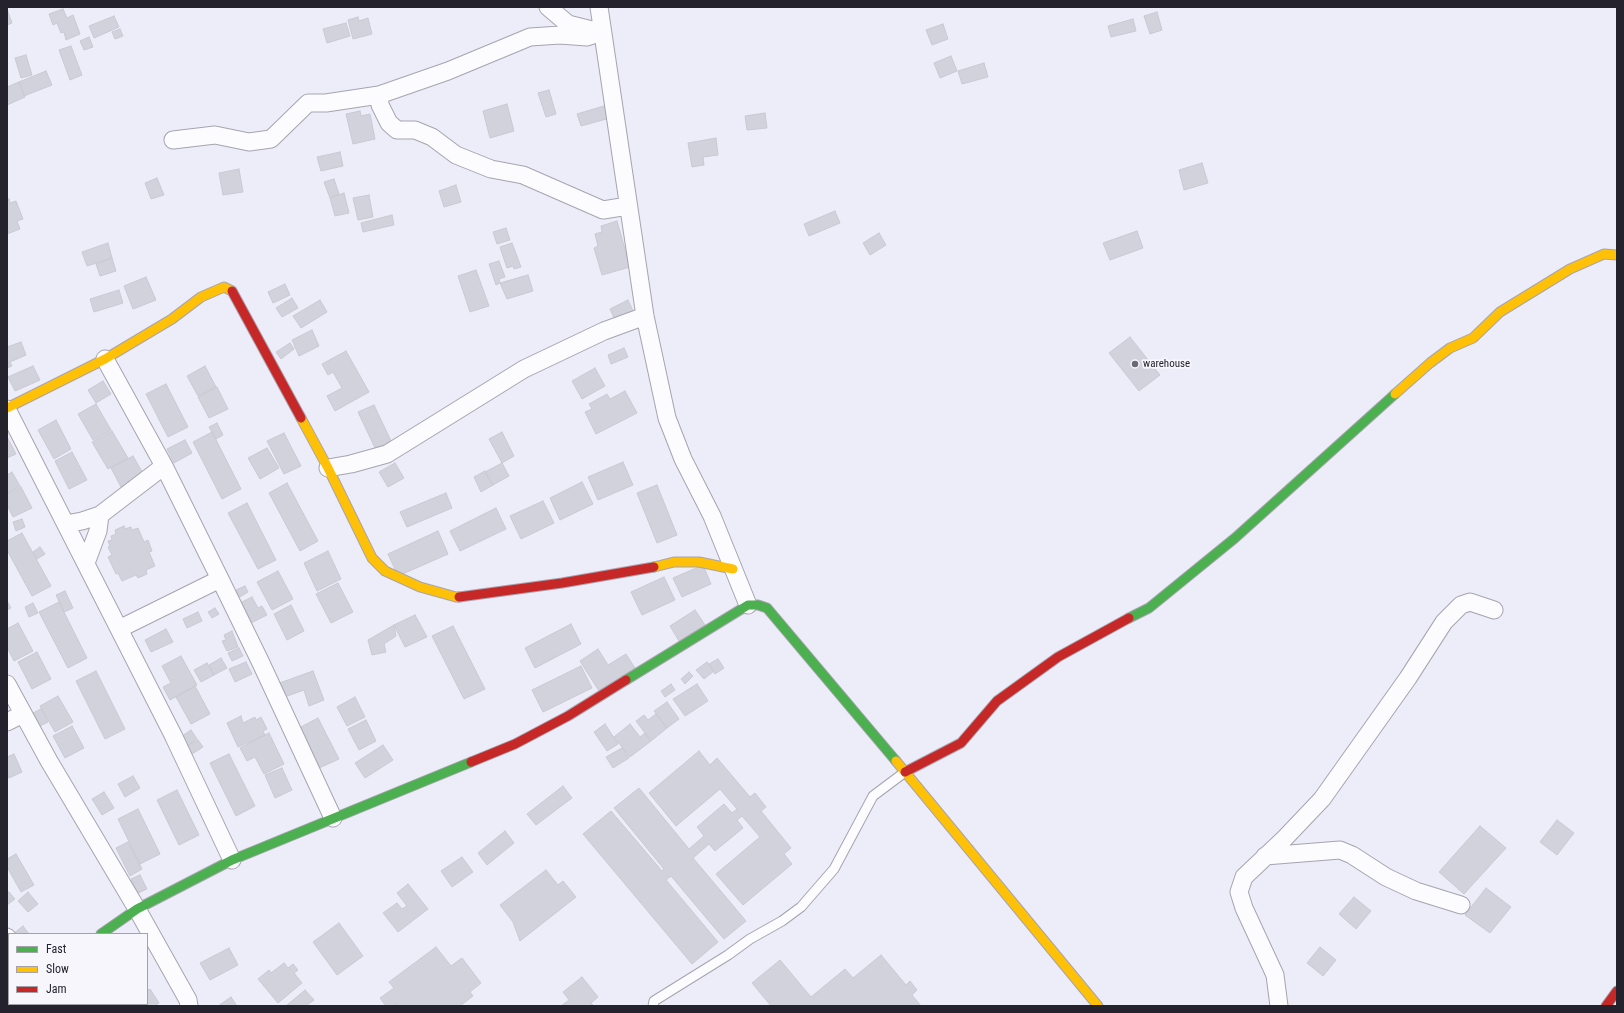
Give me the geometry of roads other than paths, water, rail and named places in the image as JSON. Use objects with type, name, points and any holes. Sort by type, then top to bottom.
[{"type":"street","points":[[548,7],[568,24],[602,32]]},
{"type":"street","points":[[599,7],[644,316],[667,418],[683,458],[712,516],[748,605]]},
{"type":"street","points":[[173,140],[215,135],[249,142],[271,139],[308,103],[326,103],[379,95],[448,71],[530,37],[560,35],[587,37],[602,32]]},
{"type":"street","points":[[379,95],[380,105],[389,123],[397,130],[415,130],[432,137],[456,155],[463,158],[491,169],[522,175],[603,210],[628,206]]},
{"type":"street","points":[[905,772],[961,743],[997,701],[1058,657],[1093,636],[1149,608],[1235,538],[1430,363],[1450,348],[1473,338],[1500,312],[1570,269],[1604,254],[1617,255]]},
{"type":"street","points":[[232,860],[173,735],[7,409],[105,359],[172,319],[201,297],[224,287],[234,292],[328,468],[372,558],[385,571],[420,587],[456,597],[562,583],[674,562],[699,562],[733,569]]},
{"type":"street","points":[[328,468],[351,464],[387,454],[524,369],[604,331],[644,316]]},
{"type":"street","points":[[105,359],[164,466],[260,661],[333,818]]},
{"type":"street","points":[[66,524],[100,515],[164,466]]},
{"type":"street","points":[[86,563],[98,531],[100,515]]},
{"type":"street","points":[[119,629],[220,579]]},
{"type":"street","points":[[1279,1006],[1275,975],[1244,908],[1239,892],[1244,878],[1283,840],[1322,798],[1408,678],[1444,622],[1461,605],[1470,602],[1494,610]]},
{"type":"street","points":[[102,933],[137,909],[232,860],[515,744],[568,716],[748,605],[758,605],[767,608],[905,772],[1098,1006]]},
{"type":"street","points":[[7,684],[49,761],[137,909],[188,1000],[189,1006]]},
{"type":"street","points":[[7,722],[23,714]]},
{"type":"street","points":[[1266,856],[1340,850],[1352,855],[1386,877],[1416,891],[1461,905]]},
{"type":"street","points":[[1606,1006],[1617,991]]},
{"type":"lane","points":[[653,1006],[654,1001],[728,955],[750,939],[782,921],[801,907],[834,869],[873,796],[905,772]]},
{"type":"place","name":"warehouse","points":[[1135,364]]}]
